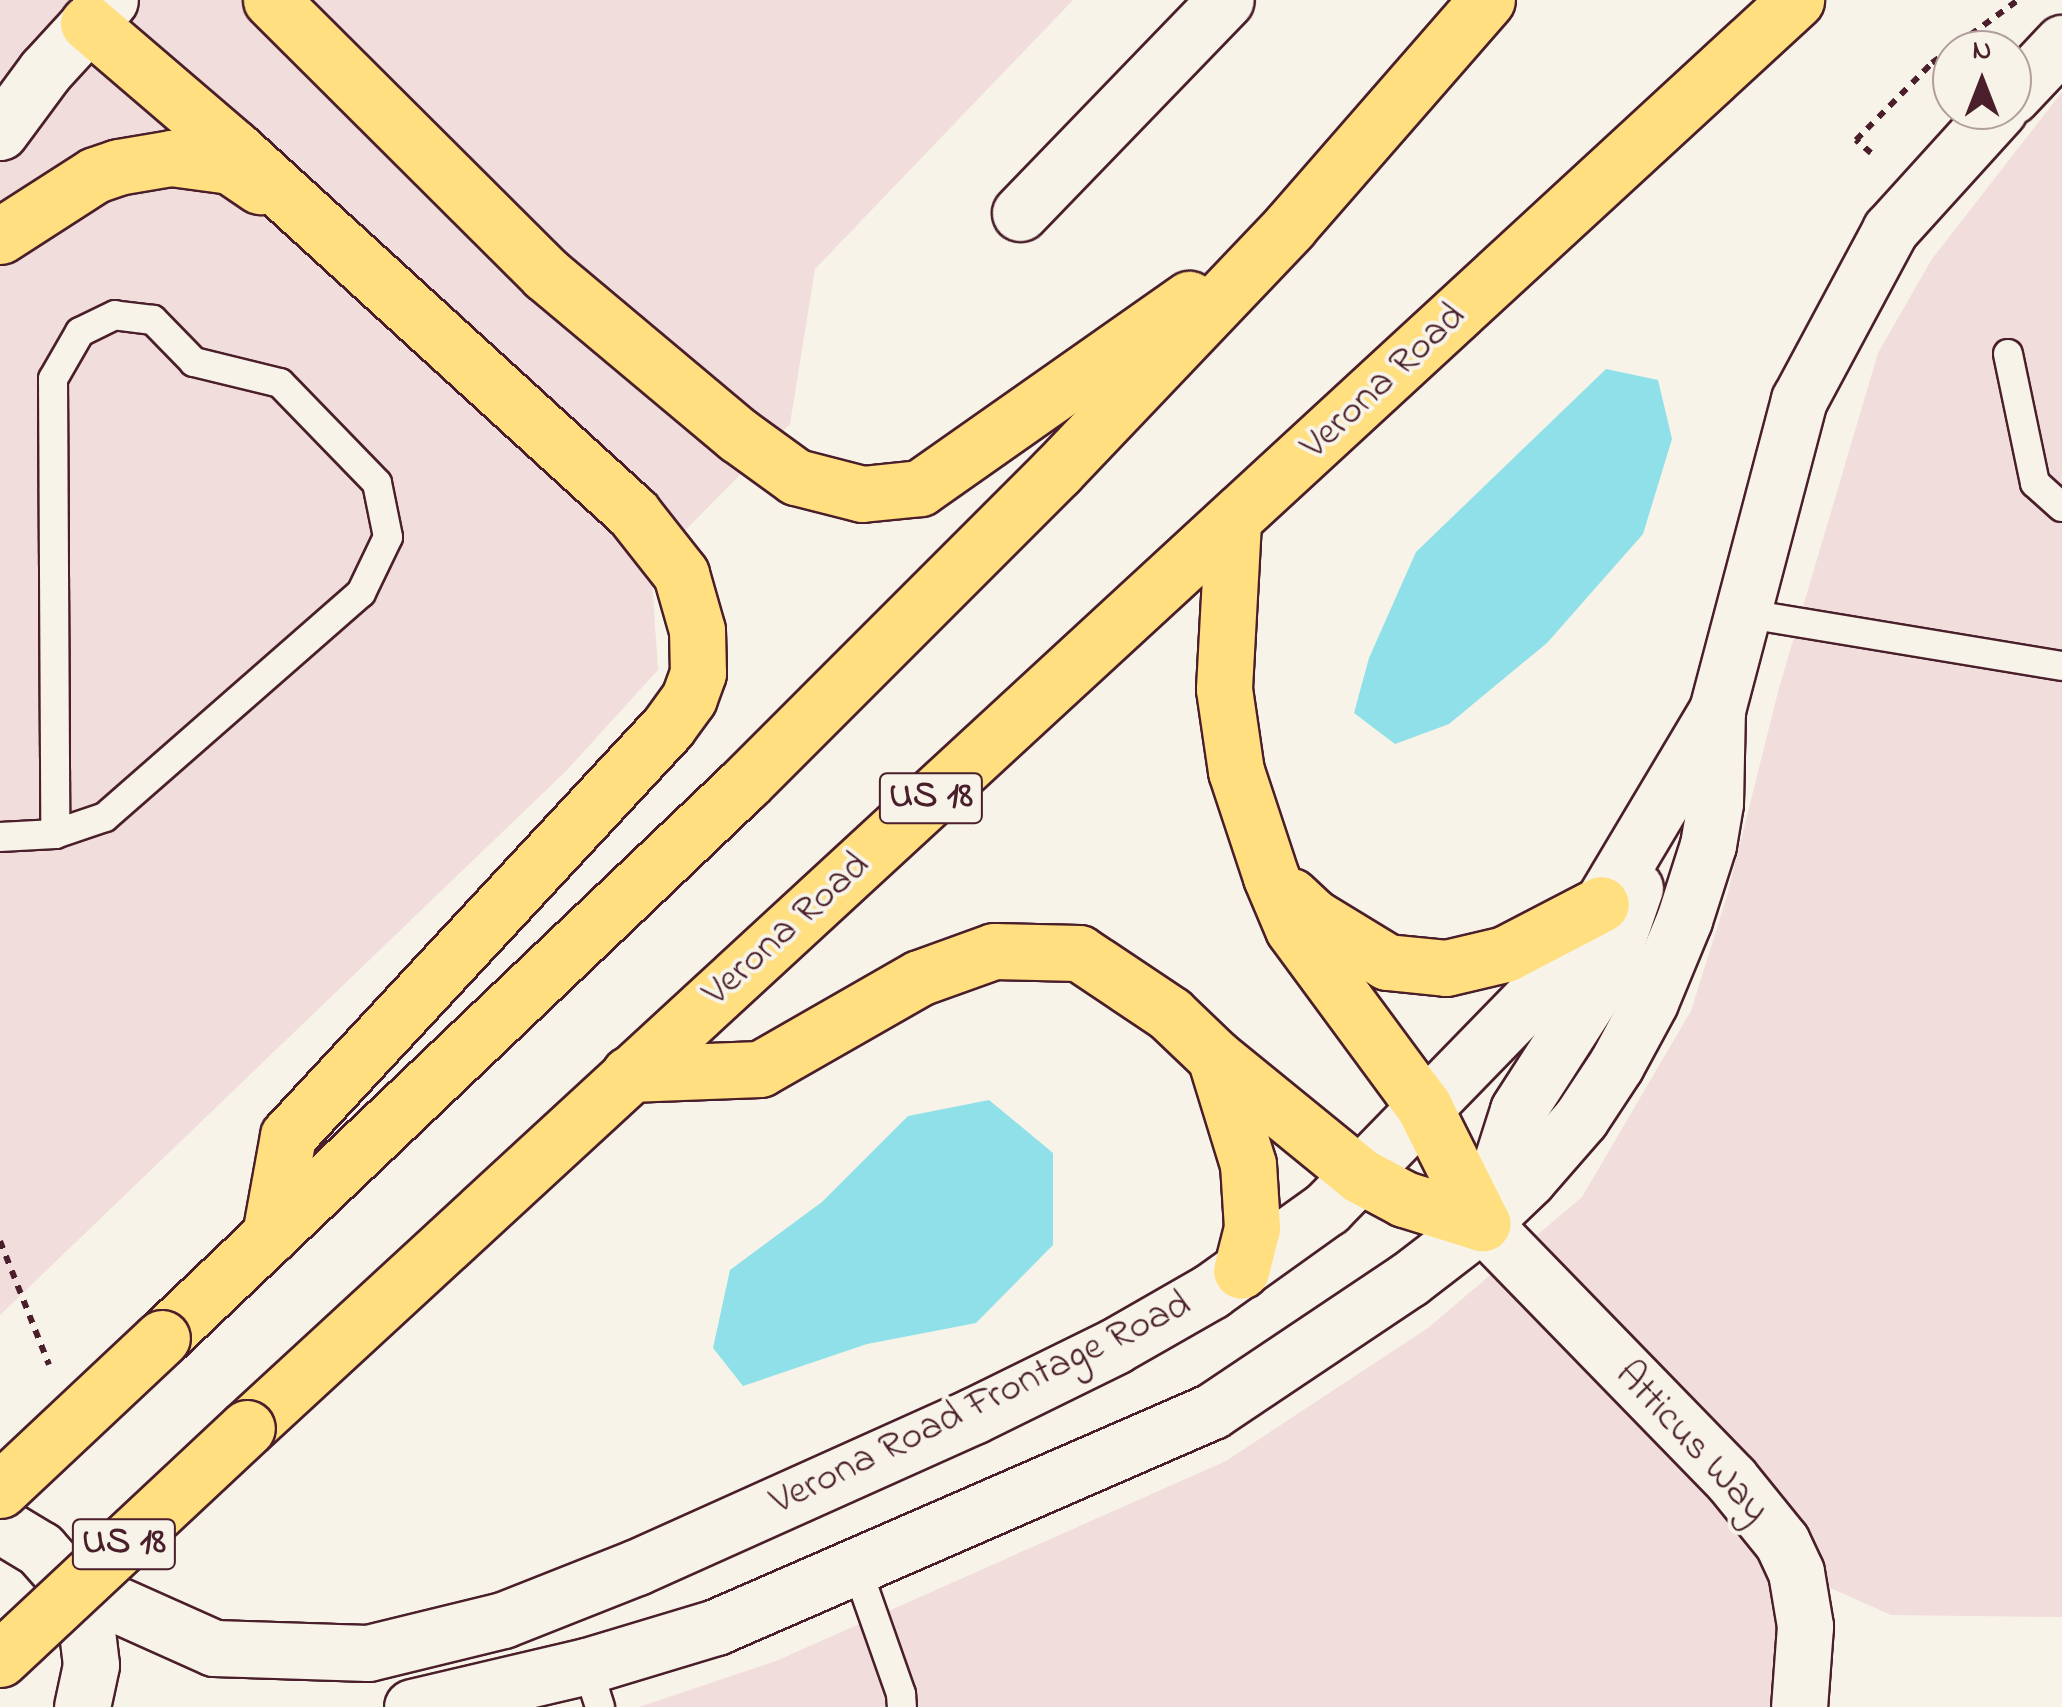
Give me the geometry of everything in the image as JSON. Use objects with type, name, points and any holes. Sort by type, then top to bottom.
[{"type":"highway","points":[[271,0],[546,274],[738,435],[796,477],[862,494],[920,488],[1289,227]]},
{"type":"highway","points":[[0,1509],[162,1338],[745,784],[1113,414],[1289,227],[1487,0]]},
{"type":"highway","name":"Verona Road","points":[[0,1659],[1796,0]]},
{"type":"highway","points":[[88,8],[649,530],[687,588],[699,660],[682,710],[650,749],[288,1136],[270,1235]]},
{"type":"highway","points":[[0,236],[95,175],[171,158],[230,166],[312,220]]},
{"type":"highway","points":[[1232,522],[1224,689],[1236,771],[1271,877],[1293,929],[1424,1107],[1482,1223]]},
{"type":"highway","points":[[1271,877],[1315,918],[1387,962],[1446,968],[1505,954],[1601,904]]},
{"type":"highway","points":[[629,1074],[760,1069],[919,978],[994,950],[1079,953],[1170,1014],[1215,1057],[1361,1176],[1404,1199],[1482,1223]]},
{"type":"highway","points":[[1215,1057],[1248,1164],[1252,1228],[1242,1271]]},
{"type":"street","points":[[1020,213],[1226,0]]},
{"type":"street","points":[[0,132],[88,8]]},
{"type":"street","points":[[2032,75],[2062,43]]},
{"type":"street","name":"Verona Road Frontage Road","points":[[70,1584],[214,1648],[368,1654],[502,1620],[638,1566],[973,1416],[1115,1346],[1242,1271],[1300,1230],[1361,1176],[1557,969],[1601,904],[1716,710],[1799,400],[1890,230],[1981,130]]},
{"type":"street","name":"Verona Road Frontage Road","points":[[412,1707],[593,1687],[716,1627],[857,1570],[1212,1411],[1408,1280],[1482,1223],[1528,1179],[1581,1118],[1650,1002],[1684,920],[1708,845],[1717,784],[1716,710]]},
{"type":"street","points":[[1482,1223],[1518,1110],[1614,957],[1628,916],[1647,828]]},
{"type":"street","name":"Atticus Way","points":[[1482,1223],[1731,1479],[1782,1542],[1796,1572],[1805,1626],[1799,1707]]},
{"type":"street","points":[[0,1509],[70,1584],[86,1622],[91,1664],[82,1707]]},
{"type":"lane","points":[[0,837],[56,834],[106,817],[361,593],[388,537],[376,483],[280,383],[194,362],[153,320],[115,315],[80,332],[54,379],[56,834]]},
{"type":"lane","points":[[2008,354],[2035,483],[2062,507]]},
{"type":"lane","points":[[1742,613],[2062,666]]},
{"type":"lane","points":[[857,1570],[901,1694],[902,1707]]},
{"type":"path","points":[[1871,154],[1856,140],[1932,63],[2018,0]]},
{"type":"path","points":[[0,1241],[15,1272]]},
{"type":"shaded area","points":[[0,0],[1073,0],[815,269],[790,424],[651,565],[658,670],[566,771],[0,1315]]},
{"type":"shaded area","points":[[2062,92],[2062,1617],[1891,1615],[1797,1573],[1799,1707],[639,1707],[776,1661],[1226,1461],[1428,1328],[1582,1197],[1691,1011],[1727,896],[1779,688],[1878,353],[1932,259]]},
{"type":"water","points":[[1606,369],[1658,380],[1672,439],[1643,534],[1547,643],[1449,724],[1395,744],[1354,713],[1369,658],[1416,552]]},
{"type":"water","points":[[989,1100],[1053,1153],[1053,1245],[976,1323],[867,1344],[743,1386],[713,1348],[730,1270],[822,1202],[908,1116]]}]
